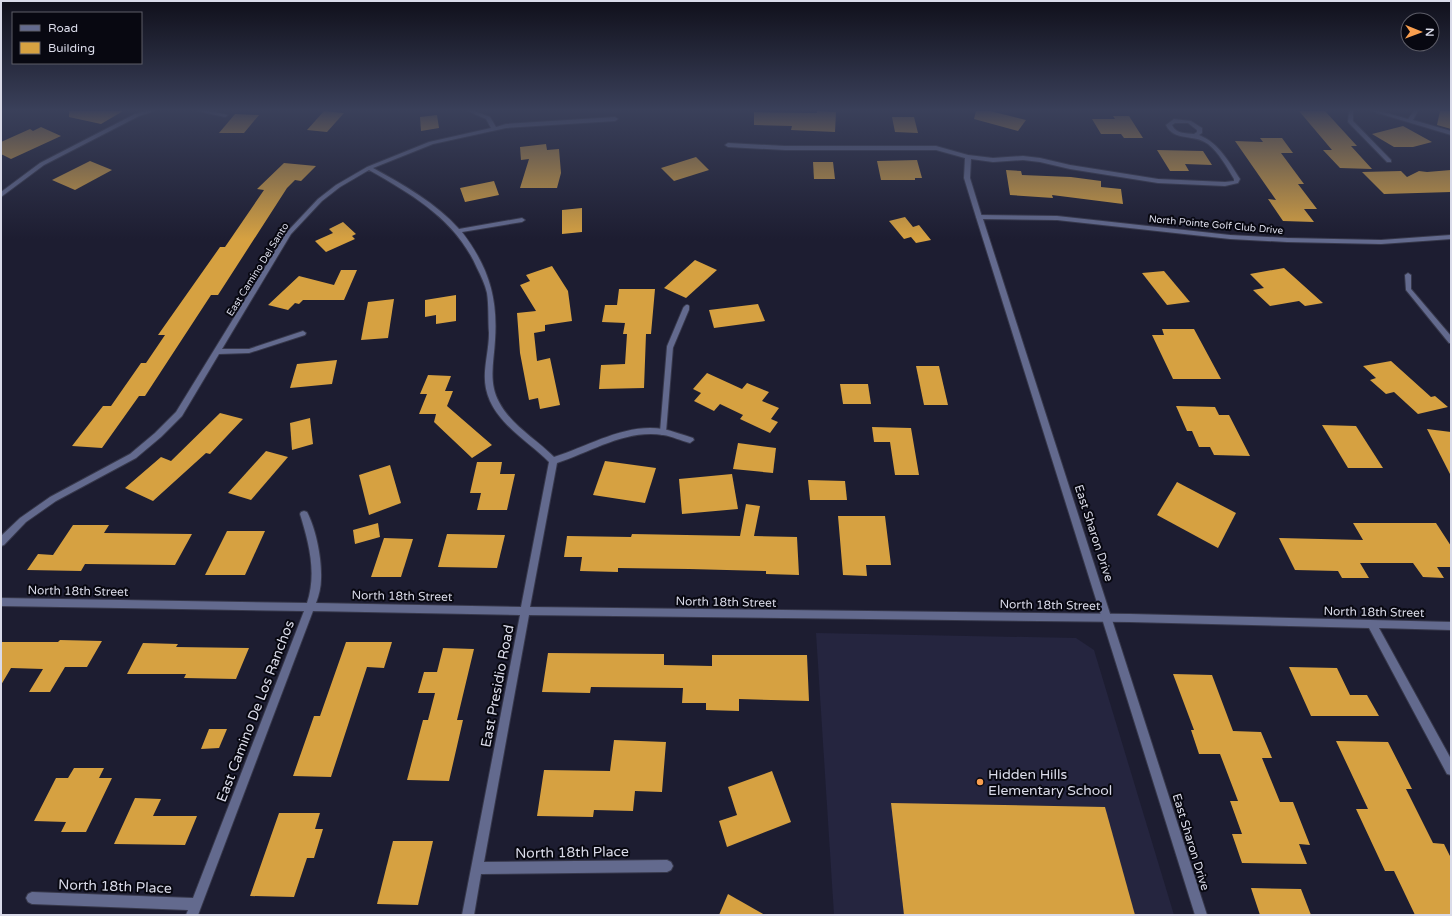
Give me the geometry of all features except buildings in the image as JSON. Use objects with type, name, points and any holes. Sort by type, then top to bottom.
[{"type":"street","points":[[1,195],[42,164],[62,154]]},
{"type":"street","name":"East Camino Del Santo","points":[[1,542],[23,520],[53,500],[133,456],[158,435],[179,414],[289,233],[320,200],[338,186],[369,168],[406,154]]},
{"type":"street","points":[[956,154],[968,157],[993,160],[1023,158],[1040,160],[1070,167],[1158,180],[1225,184],[1236,182],[1237,179],[1219,154]]},
{"type":"street","points":[[1381,154],[1388,161]]},
{"type":"street","name":"East Sharon Drive","points":[[968,157],[967,178],[1201,915]]},
{"type":"street","points":[[369,168],[425,200],[459,231],[472,250],[483,273],[490,294],[492,338],[487,375],[490,391],[508,422],[543,450],[553,461],[570,456],[609,439],[638,432],[663,432],[690,440]]},
{"type":"street","name":"North Pointe Golf Club Drive","points":[[979,217],[1057,218],[1230,237],[1280,240],[1381,242],[1451,237]]},
{"type":"street","points":[[459,231],[522,220]]},
{"type":"street","points":[[1408,275],[1408,290],[1451,341]]},
{"type":"street","points":[[217,352],[249,351],[303,333]]},
{"type":"street","name":"East Presidio Road","points":[[468,915],[553,461]]},
{"type":"street","name":"East Camino De Los Ranchos","points":[[192,915],[310,608],[316,587],[317,576],[310,532],[304,514]]},
{"type":"street","name":"North 18th Street","points":[[1,602],[720,614],[1107,618],[1451,626]]},
{"type":"street","points":[[1372,624],[1451,770]]},
{"type":"street","name":"North 18th Place","points":[[477,868],[667,866]]},
{"type":"street","name":"North 18th Place","points":[[32,898],[197,904]]},
{"type":"lane","points":[[663,432],[670,347],[687,307]]},
{"type":"shaded area","name":"Hidden Hills Elementary School","points":[[816,633],[1076,638],[1094,650],[1174,915],[834,915]]},
{"type":"place","name":"Hidden Hills Elementary School","points":[[980,782]]}]
